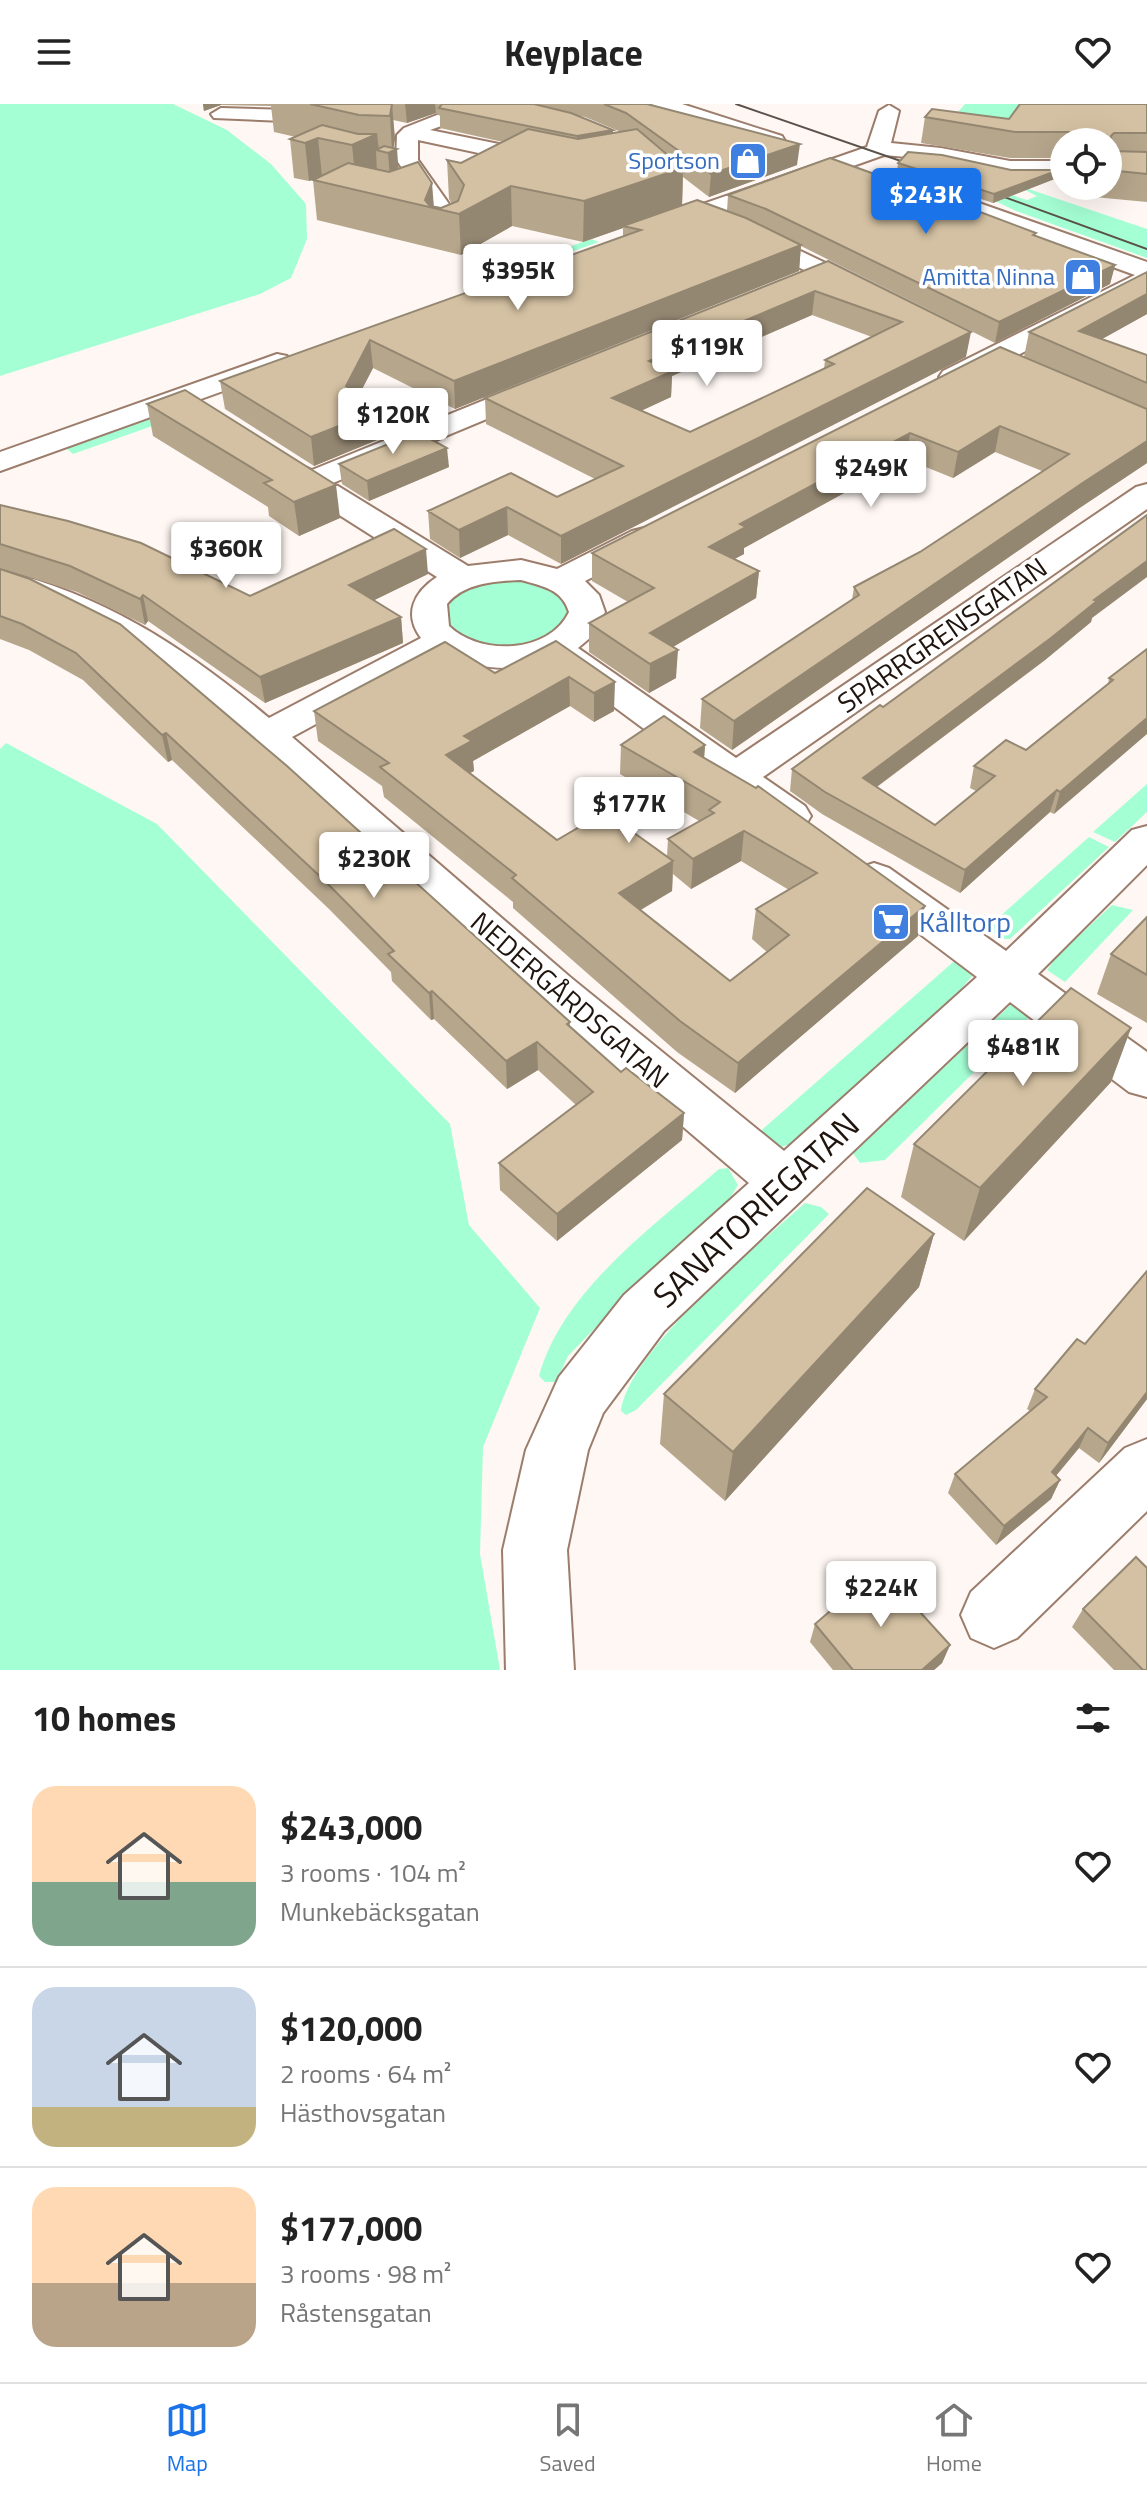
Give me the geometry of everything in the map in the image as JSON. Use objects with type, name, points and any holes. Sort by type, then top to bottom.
[{"type":"street","points":[[662,104],[842,155],[1147,271]]},
{"type":"street","points":[[688,104],[1147,261]]},
{"type":"street","points":[[403,132],[493,106]]},
{"type":"street","points":[[407,107],[431,114]]},
{"type":"street","points":[[842,155],[892,108]]},
{"type":"street","points":[[221,114],[302,114],[355,120]]},
{"type":"street","points":[[403,132],[569,165]]},
{"type":"street","points":[[403,132],[409,171],[451,224],[450,234],[442,239]]},
{"type":"street","points":[[637,234],[696,206],[842,155],[924,151],[1010,168],[1050,168]]},
{"type":"street","points":[[403,199],[409,171]]},
{"type":"street","points":[[696,206],[890,304]]},
{"type":"street","points":[[794,285],[827,272]]},
{"type":"street","points":[[931,389],[981,350],[1147,279]]},
{"type":"street","points":[[981,350],[1022,369]]},
{"type":"street","points":[[0,462],[308,351]]},
{"type":"street","points":[[309,482],[569,375]]},
{"type":"street","points":[[179,397],[213,418]]},
{"type":"street","points":[[273,458],[463,578]]},
{"type":"street","name":"SPARRGRENSGATAN","points":[[737,776],[1147,494]]},
{"type":"street","points":[[561,580],[670,525]]},
{"type":"street","points":[[521,570],[561,580],[583,598],[587,609],[580,630],[554,648],[526,656],[475,655],[443,641],[428,619],[429,607],[435,596],[463,578],[490,571],[521,570]]},
{"type":"street","name":"NEDERGÅRDSGATAN","points":[[0,580],[50,595],[152,646],[195,675],[553,989],[785,1182]]},
{"type":"street","points":[[266,735],[443,641]]},
{"type":"street","points":[[554,648],[737,776],[1147,1078]]},
{"type":"street","name":"SANATORIEGATAN","points":[[540,1670],[535,1550],[557,1450],[580,1396],[644,1313],[1007,977],[1147,840]]},
{"type":"street","points":[[994,1615],[1144,1480]]},
{"type":"green space","points":[[0,104],[173,104],[227,130],[271,164],[306,204],[307,239],[291,278],[260,294],[0,376]]},
{"type":"green space","points":[[965,104],[1029,104],[1007,122],[950,121]]},
{"type":"green space","points":[[1011,183],[1050,196],[1050,200],[1061,200],[1147,229],[1147,258],[1016,211],[978,193],[996,190],[1027,200],[1037,196]]},
{"type":"green space","points":[[591,239],[599,242],[483,283],[475,280]]},
{"type":"green space","points":[[164,411],[178,417],[73,454],[66,448]]},
{"type":"green space","points":[[522,578],[556,591],[566,601],[569,613],[565,624],[538,644],[495,650],[447,633],[442,601],[465,584]]},
{"type":"green space","points":[[6,743],[157,824],[450,1124],[469,1225],[540,1308],[483,1447],[480,1554],[500,1670],[0,1670],[0,749]]},
{"type":"green space","points":[[1147,784],[1147,812],[1115,842],[1093,832]]},
{"type":"green space","points":[[1089,837],[1109,847],[1010,939],[1001,939],[988,927]]},
{"type":"green space","points":[[1112,905],[1133,910],[1065,982],[1047,970],[1057,956]]},
{"type":"green space","points":[[960,956],[977,970],[962,988],[793,1143],[773,1150],[755,1136]]},
{"type":"green space","points":[[1022,994],[1037,1010],[885,1160],[860,1163],[853,1153]]},
{"type":"green space","points":[[728,1168],[738,1185],[727,1203],[629,1293],[568,1356],[556,1382],[545,1382],[539,1376],[551,1345],[589,1288],[667,1213],[719,1169]]},
{"type":"green space","points":[[805,1203],[821,1207],[829,1214],[636,1410],[626,1415],[621,1411],[629,1386],[670,1330],[698,1300]]},
{"type":"building","points":[[310,104],[392,104],[390,116],[359,115]]},
{"type":"building","points":[[442,104],[534,104],[571,113],[613,130],[577,136],[439,108]]},
{"type":"building","points":[[604,104],[647,104],[800,144],[711,174],[626,113]]},
{"type":"building","points":[[1020,104],[1147,104],[1147,133],[1122,133],[1122,128],[1050,128],[1050,132],[1015,132],[925,117],[932,109],[1009,119]]},
{"type":"building","points":[[322,125],[358,134],[377,134],[352,145],[318,138],[305,143],[290,139]]},
{"type":"building","points":[[528,129],[578,139],[637,129],[683,168],[584,201],[511,186],[459,214],[313,180],[348,163],[389,172],[418,162],[432,183],[425,200],[430,206],[441,208],[458,201],[464,185],[447,160],[461,163]]},
{"type":"building","points":[[384,146],[397,149],[388,153],[376,150]]},
{"type":"building","points":[[1122,151],[1147,152],[1147,174],[1122,171]]},
{"type":"building","points":[[908,152],[942,155],[1011,170],[1050,170],[1050,173],[994,194],[898,163]]},
{"type":"building","points":[[830,158],[880,176],[886,169],[966,196],[951,201],[1115,265],[999,322],[766,209],[728,195]]},
{"type":"building","points":[[697,200],[746,218],[801,245],[454,381],[370,340],[346,386],[387,407],[311,437],[220,381],[641,230],[623,226]]},
{"type":"building","points":[[828,261],[971,332],[561,536],[507,507],[459,530],[428,511],[511,473],[557,497],[623,466],[485,398]],"holes":[[[815,291],[902,322],[825,360],[834,364],[690,432],[612,398],[673,371],[649,361]]]},
{"type":"building","points":[[1147,272],[1147,294],[1079,331],[1147,355],[1147,383],[1029,332]]},
{"type":"building","points":[[1000,347],[1147,409],[1147,441],[734,721],[702,699],[859,595],[854,587],[920,552],[1069,454],[1000,426],[958,452],[910,433],[740,524],[746,527],[709,547],[759,571],[650,633],[678,650],[650,664],[589,623],[654,588],[592,553]]},
{"type":"building","points":[[185,390],[336,485],[294,502],[264,483],[272,480],[147,404]]},
{"type":"building","points":[[418,432],[447,448],[367,481],[339,464]]},
{"type":"building","points":[[0,505],[141,543],[250,596],[394,529],[426,549],[349,585],[401,617],[260,677],[143,595],[140,599],[70,566],[0,544]]},
{"type":"building","points":[[1147,515],[1147,561],[1094,600],[1097,601],[1051,638],[863,778],[935,825],[995,776],[974,766],[1006,740],[1026,750],[1147,649],[1147,718],[1060,792],[1057,790],[965,870],[825,792],[792,769],[880,705],[883,707]]},
{"type":"building","points":[[0,569],[30,579],[120,624],[287,766],[570,1022],[567,1024],[621,1072],[626,1068],[684,1113],[557,1214],[499,1163],[593,1092],[537,1042],[506,1061],[388,954],[394,951],[325,881],[76,653],[22,624],[0,616]]},
{"type":"building","points":[[556,641],[615,682],[594,693],[569,677],[464,736],[472,741],[446,755],[557,840],[605,812],[673,861],[619,893],[730,981],[789,935],[756,909],[817,873],[744,831],[693,859],[668,839],[714,813],[709,810],[720,802],[621,745],[664,716],[705,745],[694,752],[756,788],[758,786],[925,906],[738,1063],[680,1021],[512,878],[516,875],[380,767],[389,763],[314,711],[445,642],[495,673]]},
{"type":"building","points":[[1147,917],[1147,975],[1111,954]]},
{"type":"building","points":[[1071,988],[1131,1028],[980,1188],[914,1144]]},
{"type":"building","points":[[867,1188],[934,1234],[733,1452],[664,1394]]},
{"type":"building","points":[[1147,1271],[1147,1392],[1108,1443],[1088,1428],[1052,1472],[1060,1480],[1004,1526],[955,1474],[1047,1397],[1035,1389],[1077,1339],[1085,1344]]},
{"type":"building","points":[[1136,1557],[1147,1568],[1147,1670],[1143,1670],[1083,1609]]},
{"type":"building","points":[[880,1568],[950,1645],[922,1670],[853,1670],[815,1624]]},
{"type":"tram line","points":[[736,104],[921,168]]},
{"type":"tram line","points":[[985,190],[1147,249]]},
{"type":"place","name":"Sportson","points":[[748,161]]},
{"type":"place","name":"Amitta Ninna","points":[[1083,277]]},
{"type":"place","name":"Kålltorp","points":[[891,922]]}]
